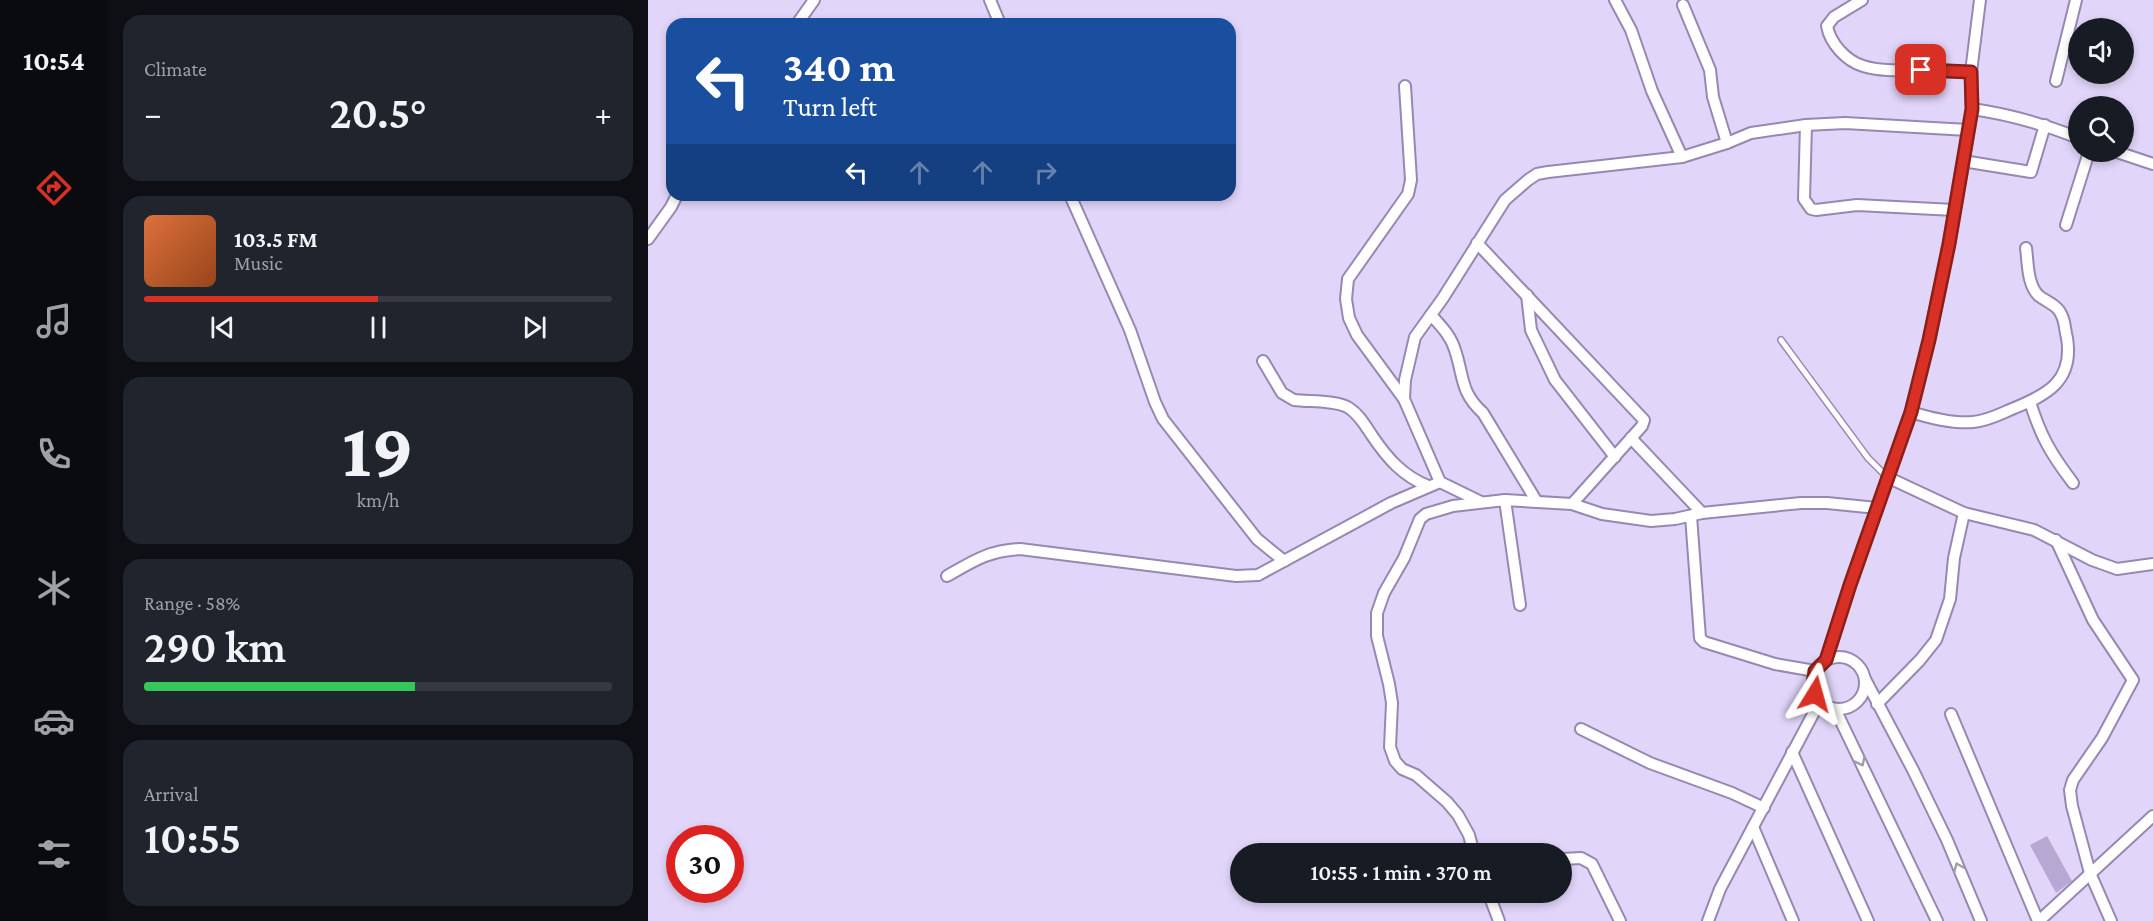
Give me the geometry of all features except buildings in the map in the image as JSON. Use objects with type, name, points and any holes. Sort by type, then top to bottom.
[{"type":"street","points":[[801,18],[814,0]]},
{"type":"street","points":[[990,0],[998,18]]},
{"type":"street","points":[[1615,0],[1631,30],[1652,91],[1682,157]]},
{"type":"street","points":[[1862,0],[1834,17],[1827,26],[1836,47],[1862,66],[1971,72]]},
{"type":"street","points":[[1971,0],[1978,13]]},
{"type":"street","points":[[1865,680],[1861,698],[1854,705],[1845,709],[1835,709],[1820,701],[1813,687],[1815,671],[1826,660],[1911,412],[1929,340],[1949,244],[1972,109],[1971,72],[1980,0]]},
{"type":"street","points":[[2056,81],[2076,0]]},
{"type":"street","points":[[1683,5],[1710,70],[1713,97],[1727,143]]},
{"type":"street","points":[[1405,86],[1412,180],[1408,194],[1348,279],[1346,299],[1349,318],[1357,335],[1404,399],[1440,482],[1481,502]]},
{"type":"street","points":[[1972,109],[2045,124],[2068,133]]},
{"type":"street","points":[[1404,399],[1405,380],[1415,337],[1505,200],[1537,174],[1682,157],[1751,133],[1806,125],[1845,123],[1968,130]]},
{"type":"street","points":[[1963,161],[2031,172],[2045,124]]},
{"type":"street","points":[[1806,125],[1804,199],[1811,209],[1857,205],[1954,210]]},
{"type":"street","points":[[2134,158],[2153,164]]},
{"type":"street","points":[[2066,225],[2086,162]]},
{"type":"street","points":[[648,239],[674,201]]},
{"type":"street","points":[[1073,201],[1130,330],[1163,419],[1249,530],[1284,561]]},
{"type":"street","points":[[1477,243],[1644,420],[1632,438],[1572,504]]},
{"type":"street","points":[[1911,412],[1931,418],[1972,423],[2030,402],[2055,386],[2064,374],[2069,359],[2062,315],[2052,304],[2039,296],[2031,286],[2026,248]]},
{"type":"street","points":[[1527,295],[1531,330],[1555,380],[1615,457]]},
{"type":"street","points":[[1431,315],[1447,332],[1455,348],[1466,393],[1483,412],[1537,502]]},
{"type":"street","points":[[1263,361],[1287,397],[1294,400],[1340,404],[1350,408],[1401,471],[1412,480],[1428,486]]},
{"type":"street","points":[[2030,402],[2040,433],[2055,459],[2073,483]]},
{"type":"street","points":[[1632,438],[1702,513]]},
{"type":"street","points":[[1887,477],[1964,513],[2034,530],[2092,560],[2117,569],[2153,564]]},
{"type":"street","points":[[947,576],[982,556],[1000,550],[1020,549],[1236,576],[1258,575],[1391,503],[1440,482]]},
{"type":"street","points":[[1505,500],[1520,605]]},
{"type":"street","points":[[1471,843],[1458,815],[1416,775],[1402,769],[1395,761],[1390,747],[1390,693],[1376,624],[1380,603],[1404,558],[1420,519],[1437,509],[1505,500],[1572,504],[1602,514],[1652,521],[1702,513],[1801,504],[1827,503],[1877,508]]},
{"type":"street","points":[[1877,704],[1936,640],[1950,599],[1954,558],[1964,513]]},
{"type":"street","points":[[1691,516],[1700,638],[1704,642],[1775,664],[1815,671]]},
{"type":"street","points":[[2056,540],[2093,620],[2133,680],[2102,738],[2073,780],[2070,790],[2072,806],[2090,873],[2111,921]]},
{"type":"street","points":[[1826,660],[1836,657],[1846,658],[1855,662],[1862,670],[1947,840],[1981,921]]},
{"type":"street","points":[[1708,921],[1720,890],[1820,701]]},
{"type":"street","points":[[1835,709],[1937,921]]},
{"type":"street","points":[[1951,714],[2039,921],[2153,816]]},
{"type":"street","points":[[1581,729],[1650,763],[1732,793],[1764,808]]},
{"type":"street","points":[[1792,752],[1869,921]]},
{"type":"street","points":[[1753,827],[1793,921]]},
{"type":"street","points":[[1572,859],[1581,858],[1592,864],[1620,921]]},
{"type":"street","points":[[1492,903],[1499,921]]},
{"type":"lane","points":[[1781,340],[1868,458],[1887,477]]},
{"type":"route","points":[[1815,694],[1813,687],[1815,671],[1826,660],[1911,412],[1949,244],[1972,109],[1971,72],[1921,70]]}]
